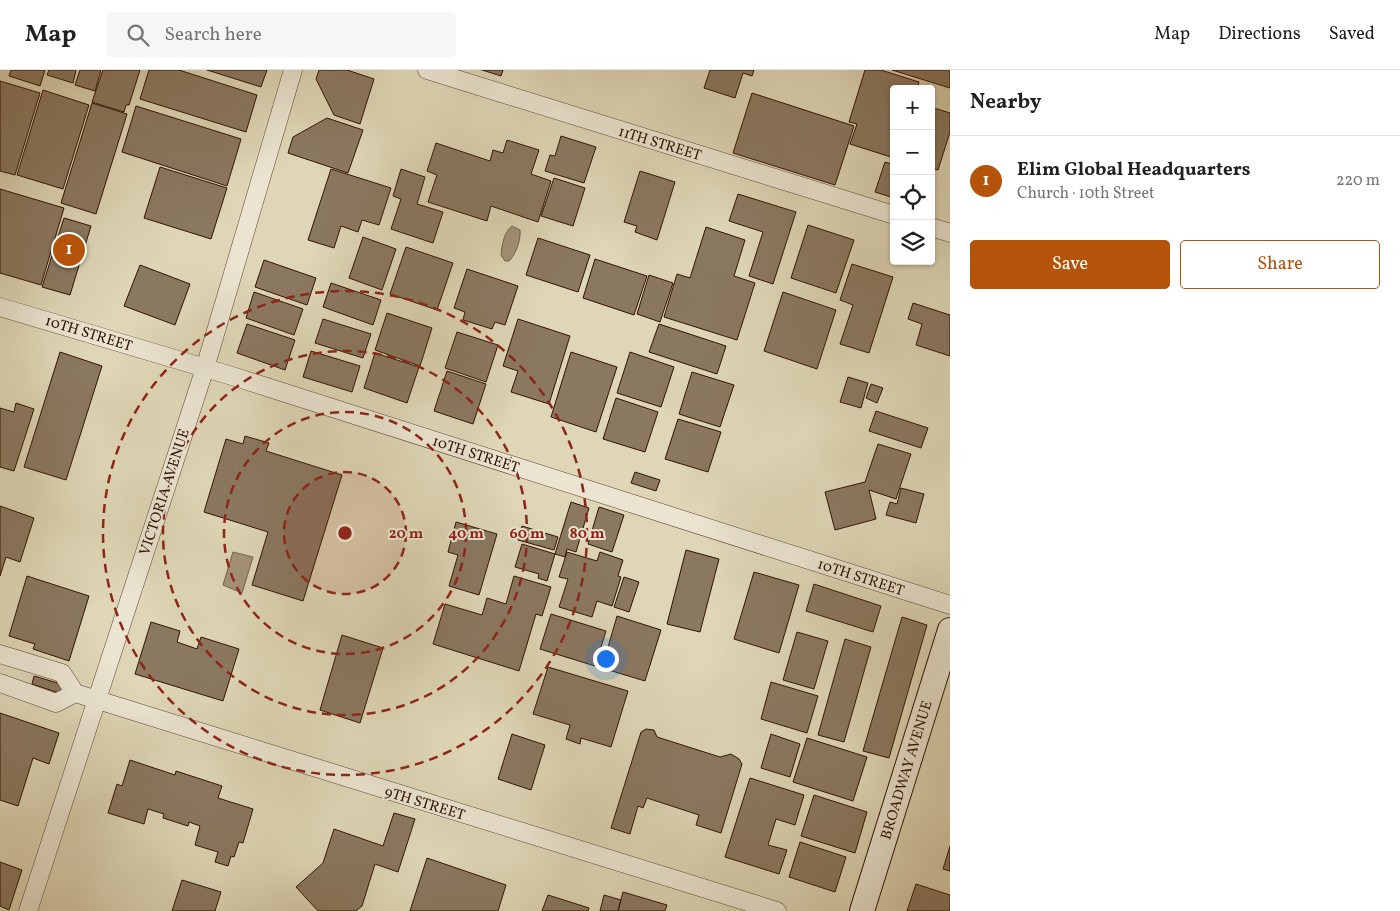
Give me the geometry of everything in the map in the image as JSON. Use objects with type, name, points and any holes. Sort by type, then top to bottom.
[{"type":"street","name":"VICTORIA AVENUE","points":[[28,911],[205,368],[292,70]]},
{"type":"street","name":"11TH STREET","points":[[427,70],[890,214]]},
{"type":"street","points":[[935,228],[950,233]]},
{"type":"street","name":"10TH STREET","points":[[0,307],[205,368],[950,605]]},
{"type":"street","name":"BROADWAY AVENUE","points":[[862,911],[950,630]]},
{"type":"street","points":[[0,654],[62,673],[75,693],[56,703],[0,684]]},
{"type":"street","name":"9TH STREET","points":[[75,693],[777,911]]},
{"type":"shaded area","points":[[512,226],[520,230],[520,238],[514,255],[509,261],[505,261],[501,255],[503,243],[505,235]]},
{"type":"shaded area","points":[[233,552],[253,557],[242,593],[223,585]]},
{"type":"building","points":[[11,70],[45,70],[40,86],[9,76]]},
{"type":"building","points":[[49,70],[76,70],[73,83],[47,75]]},
{"type":"building","points":[[80,70],[101,70],[95,91],[75,85]]},
{"type":"building","points":[[103,70],[140,70],[129,105],[126,105],[124,112],[92,102]]},
{"type":"building","points":[[149,70],[179,70],[257,95],[246,132],[140,99]]},
{"type":"building","points":[[207,70],[267,70],[261,87]]},
{"type":"building","points":[[319,70],[347,70],[374,79],[360,124],[334,115],[316,79]]},
{"type":"building","points":[[482,70],[503,70],[501,76]]},
{"type":"building","points":[[710,70],[754,70],[752,76],[743,73],[735,98],[704,88]]},
{"type":"building","points":[[865,70],[881,70],[919,82],[918,85],[890,85],[890,157],[850,144],[857,124],[849,122]]},
{"type":"building","points":[[892,70],[950,70],[950,88]]},
{"type":"building","points":[[0,81],[40,93],[15,175],[0,171]]},
{"type":"building","points":[[43,90],[89,105],[63,189],[17,175]]},
{"type":"building","points":[[752,93],[854,126],[835,185],[733,153]]},
{"type":"building","points":[[92,103],[127,114],[96,214],[61,203]]},
{"type":"building","points":[[136,106],[241,139],[227,186],[122,152]]},
{"type":"building","points":[[935,108],[950,113],[950,132],[938,170],[935,169]]},
{"type":"building","points":[[327,118],[363,130],[348,173],[288,153],[293,137]]},
{"type":"building","points":[[561,136],[596,147],[584,183],[545,171],[550,155],[555,156]]},
{"type":"building","points":[[507,140],[539,150],[531,174],[551,181],[538,222],[491,206],[487,221],[428,202],[437,175],[427,171],[436,143],[490,161],[493,150],[503,153]]},
{"type":"building","points":[[885,162],[890,164],[890,197],[875,192]]},
{"type":"building","points":[[160,167],[227,188],[211,239],[144,218]]},
{"type":"building","points":[[331,169],[391,188],[379,225],[362,220],[358,232],[341,226],[334,248],[308,240]]},
{"type":"building","points":[[401,169],[425,177],[417,204],[443,212],[433,243],[391,229],[401,199],[393,196]]},
{"type":"building","points":[[640,171],[675,182],[657,240],[635,232],[637,226],[624,222]]},
{"type":"building","points":[[554,178],[585,188],[573,226],[541,216]]},
{"type":"building","points":[[0,189],[64,208],[41,285],[0,273]]},
{"type":"building","points":[[738,194],[796,212],[773,284],[749,276],[763,232],[729,221]]},
{"type":"building","points":[[64,218],[91,226],[70,295],[42,287]]},
{"type":"building","points":[[808,225],[854,240],[836,293],[791,278]]},
{"type":"building","points":[[706,227],[745,240],[734,276],[755,283],[737,340],[664,317],[677,274],[690,278]]},
{"type":"building","points":[[363,237],[396,249],[382,290],[349,278]]},
{"type":"building","points":[[538,238],[590,255],[578,292],[526,275]]},
{"type":"building","points":[[406,247],[453,263],[437,310],[390,294]]},
{"type":"building","points":[[595,259],[647,276],[634,315],[583,298]]},
{"type":"building","points":[[264,260],[316,278],[307,305],[255,287]]},
{"type":"building","points":[[852,264],[893,277],[869,353],[840,344],[853,305],[840,300]]},
{"type":"building","points":[[140,265],[190,284],[175,325],[124,306]]},
{"type":"building","points":[[467,269],[518,286],[505,325],[495,322],[492,329],[463,320],[465,312],[454,308]]},
{"type":"building","points":[[649,275],[673,283],[660,322],[637,314]]},
{"type":"building","points":[[331,283],[381,300],[373,325],[323,307]]},
{"type":"building","points":[[254,292],[303,309],[294,335],[246,318]]},
{"type":"building","points":[[783,292],[836,310],[817,369],[764,351]]},
{"type":"building","points":[[913,303],[950,315],[950,356],[916,345],[922,324],[908,319]]},
{"type":"building","points":[[387,313],[432,328],[420,366],[375,350]]},
{"type":"building","points":[[323,319],[371,334],[363,358],[315,343]]},
{"type":"building","points":[[518,319],[570,336],[549,404],[511,392],[518,371],[503,366]]},
{"type":"building","points":[[247,324],[295,340],[285,370],[237,353]]},
{"type":"building","points":[[659,324],[726,346],[717,374],[649,352]]},
{"type":"building","points":[[457,332],[498,345],[486,382],[445,368]]},
{"type":"building","points":[[311,351],[360,366],[352,392],[303,377]]},
{"type":"building","points":[[60,352],[102,366],[66,480],[24,467]]},
{"type":"building","points":[[571,352],[617,367],[596,432],[551,417]]},
{"type":"building","points":[[630,352],[674,367],[661,407],[617,393]]},
{"type":"building","points":[[375,353],[419,367],[407,403],[364,388]]},
{"type":"building","points":[[447,371],[486,384],[473,424],[434,411]]},
{"type":"building","points":[[692,372],[734,385],[720,427],[679,414]]},
{"type":"building","points":[[848,377],[868,383],[861,408],[840,402]]},
{"type":"building","points":[[871,384],[883,388],[877,403],[866,398]]},
{"type":"building","points":[[616,398],[658,412],[645,452],[603,439]]},
{"type":"building","points":[[16,403],[34,409],[14,471],[0,467],[0,408],[14,412]]},
{"type":"building","points":[[876,411],[928,428],[921,448],[869,431]]},
{"type":"building","points":[[678,419],[721,432],[708,472],[665,459]]},
{"type":"building","points":[[245,436],[269,443],[266,451],[342,475],[303,601],[252,585],[268,532],[204,512],[226,439],[243,444]]},
{"type":"building","points":[[878,444],[911,454],[896,499],[869,490],[876,519],[835,530],[825,492],[865,482]]},
{"type":"building","points":[[635,472],[660,480],[656,491],[631,483]]},
{"type":"building","points":[[901,488],[924,494],[916,523],[886,515],[890,502],[897,504]]},
{"type":"building","points":[[571,502],[589,508],[576,552],[567,549],[565,557],[555,554]]},
{"type":"building","points":[[0,506],[34,518],[20,562],[6,557],[0,576]]},
{"type":"building","points":[[599,507],[624,515],[612,552],[588,544]]},
{"type":"building","points":[[456,522],[497,534],[479,595],[449,586],[458,555],[448,552]]},
{"type":"building","points":[[522,526],[558,537],[554,550],[518,540]]},
{"type":"building","points":[[522,544],[555,554],[547,581],[538,578],[539,574],[515,567]]},
{"type":"building","points":[[686,550],[719,559],[700,632],[667,624]]},
{"type":"building","points":[[567,552],[597,561],[600,552],[623,560],[618,576],[621,577],[612,606],[597,601],[592,617],[559,607],[568,579],[559,577]]},
{"type":"building","points":[[754,572],[799,585],[779,653],[734,639]]},
{"type":"building","points":[[27,576],[89,596],[69,661],[33,649],[35,644],[9,636]]},
{"type":"building","points":[[514,576],[551,587],[542,616],[536,614],[519,671],[433,644],[445,604],[482,615],[487,598],[506,604]]},
{"type":"building","points":[[624,577],[639,582],[629,612],[614,607]]},
{"type":"building","points":[[814,584],[881,606],[873,632],[806,611]]},
{"type":"building","points":[[551,614],[606,631],[595,666],[540,649]]},
{"type":"building","points":[[617,616],[661,630],[645,681],[602,668]]},
{"type":"building","points":[[902,617],[927,625],[889,758],[863,751]]},
{"type":"building","points":[[151,622],[180,631],[177,642],[197,649],[201,637],[239,649],[223,701],[135,674]]},
{"type":"building","points":[[797,632],[828,641],[814,689],[783,680]]},
{"type":"building","points":[[342,635],[383,648],[360,723],[320,710]]},
{"type":"building","points":[[845,639],[871,647],[844,742],[818,735]]},
{"type":"building","points":[[548,667],[628,691],[611,747],[581,738],[580,744],[566,739],[570,725],[533,714]]},
{"type":"building","points":[[34,676],[68,686],[65,695],[32,684]]},
{"type":"building","points":[[771,682],[818,696],[807,733],[761,719]]},
{"type":"building","points":[[0,713],[59,733],[49,764],[33,758],[18,806],[0,800]]},
{"type":"building","points":[[646,729],[654,730],[657,737],[720,757],[731,754],[739,759],[742,764],[721,833],[696,825],[699,815],[647,798],[643,808],[638,806],[630,834],[611,828],[641,732]]},
{"type":"building","points":[[512,734],[545,745],[531,790],[498,779]]},
{"type":"building","points":[[771,734],[800,744],[790,777],[761,768]]},
{"type":"building","points":[[807,738],[867,757],[853,801],[793,782]]},
{"type":"building","points":[[130,760],[175,775],[176,771],[222,786],[218,798],[253,809],[243,843],[239,842],[234,857],[231,856],[228,866],[215,862],[218,852],[195,845],[200,826],[189,822],[188,826],[163,818],[164,814],[148,809],[144,824],[108,813],[117,784],[122,786]]},
{"type":"building","points":[[750,778],[804,795],[795,825],[776,819],[768,845],[787,850],[779,874],[725,857]]},
{"type":"building","points":[[814,795],[867,812],[855,853],[801,836]]},
{"type":"building","points":[[394,813],[415,819],[398,872],[375,864],[362,906],[356,911],[318,911],[296,887],[323,863],[334,829],[383,846]]},
{"type":"building","points":[[800,842],[846,857],[835,892],[789,877]]},
{"type":"building","points":[[950,846],[950,871],[943,869]]},
{"type":"building","points":[[427,858],[506,885],[498,911],[410,911]]},
{"type":"building","points":[[0,862],[22,870],[9,910],[0,906]]},
{"type":"building","points":[[182,880],[221,892],[215,911],[172,911]]},
{"type":"building","points":[[916,884],[950,895],[950,911],[907,911]]},
{"type":"building","points":[[623,892],[667,905],[665,911],[618,911]]},
{"type":"building","points":[[548,895],[589,908],[588,911],[542,911]]},
{"type":"building","points":[[604,895],[621,900],[618,911],[600,911]]},
{"type":"place","name":"Elim Global Headquarters","points":[[69,250]]}]
